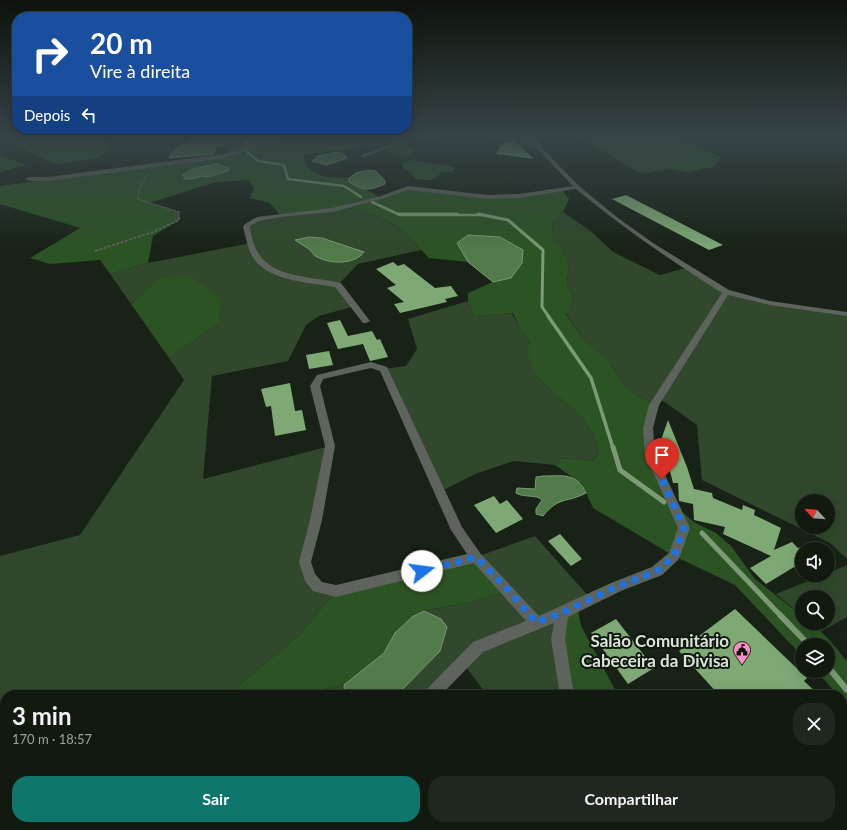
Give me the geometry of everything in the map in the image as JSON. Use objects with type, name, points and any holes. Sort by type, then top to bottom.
[{"type":"street","points":[[29,179],[48,179],[89,174]]},
{"type":"street","points":[[564,174],[577,187],[652,244],[726,292],[770,303],[847,314]]},
{"type":"street","points":[[366,321],[338,285],[286,275],[272,270],[260,262],[253,248],[246,227],[247,225],[257,219],[280,215],[332,210],[380,198],[408,188],[488,197],[519,196],[577,187]]},
{"type":"street","points":[[437,690],[478,647],[536,622],[562,613],[616,587],[657,571],[674,556],[684,528],[650,454],[648,428],[654,405],[726,292]]},
{"type":"street","points":[[476,557],[336,592],[318,587],[310,577],[305,562],[316,520],[330,446],[315,386],[320,377],[371,365],[384,369],[457,530],[476,557],[536,622]]},
{"type":"street","points":[[562,613],[558,639],[566,690]]},
{"type":"path","points":[[95,251],[153,232],[179,220],[179,212],[137,199],[143,179],[148,174]]},
{"type":"shaded area","points":[[88,174],[317,174],[323,176],[349,178],[349,182],[380,198],[408,188],[494,197],[562,190],[569,199],[563,212],[553,223],[552,236],[562,250],[569,265],[567,283],[574,300],[566,314],[582,337],[609,362],[625,387],[654,405],[650,454],[675,506],[694,522],[716,533],[731,546],[755,579],[795,610],[795,630],[819,630],[828,638],[795,638],[795,649],[735,585],[674,556],[593,508],[582,484],[555,465],[561,458],[593,461],[599,454],[594,435],[580,416],[536,376],[527,352],[531,343],[520,329],[513,313],[474,316],[468,301],[468,293],[493,282],[511,278],[457,243],[468,262],[429,258],[399,227],[373,215],[345,207],[280,215],[270,203],[250,198],[254,188],[248,180],[216,182],[149,203],[179,212],[179,220],[153,236],[148,263],[110,274],[100,260],[50,264],[30,258],[80,228],[0,204],[0,186]]},
{"type":"shaded area","points":[[219,174],[208,177],[201,176],[192,179],[185,179],[183,175]]},
{"type":"shaded area","points":[[355,174],[378,174],[385,181],[385,184],[366,189],[349,182],[349,178]]},
{"type":"shaded area","points":[[411,174],[441,174],[433,179],[415,179]]},
{"type":"shaded area","points":[[345,207],[373,215],[399,227],[421,250],[358,264],[338,285],[355,306],[319,316],[306,325],[288,361],[212,376],[203,479],[330,446],[305,562],[310,577],[336,591],[299,635],[233,690],[0,690],[0,556],[80,535],[184,380],[169,358],[219,323],[159,278],[131,304],[110,274],[148,263],[251,243],[246,227],[257,219]]},
{"type":"shaded area","points":[[563,212],[592,232],[613,252],[660,275],[689,267],[726,292],[746,298],[847,314],[847,559],[835,548],[835,542],[828,542],[812,534],[835,534],[835,494],[795,494],[795,526],[702,480],[697,425],[659,398],[654,405],[625,387],[609,362],[582,337],[566,313],[574,300],[567,283],[569,265],[552,236],[553,223]]},
{"type":"shaded area","points":[[468,235],[500,237],[523,250],[522,263],[511,278],[493,282],[468,262],[457,243]]},
{"type":"shaded area","points":[[309,237],[322,238],[364,252],[360,256],[348,261],[329,261],[315,256],[309,249],[295,240]]},
{"type":"shaded area","points":[[189,275],[220,299],[219,323],[169,358],[131,304],[159,278]]},
{"type":"shaded area","points":[[468,301],[474,316],[512,313],[520,329],[531,343],[536,376],[580,416],[594,435],[599,454],[592,461],[561,458],[555,465],[514,461],[475,474],[440,492],[384,369],[406,366],[417,349],[408,319]]},
{"type":"shaded area","points":[[563,476],[573,478],[578,481],[586,493],[554,505],[543,516],[536,514],[536,509],[542,500],[537,497],[516,493],[517,488],[535,489],[536,477]]},
{"type":"shaded area","points":[[535,536],[591,599],[562,613],[567,690],[483,690],[463,663],[436,690],[402,690],[440,651],[447,628],[441,619],[424,611],[466,603],[509,591],[476,557]]},
{"type":"shaded area","points":[[476,557],[509,591],[466,603],[423,611],[412,617],[395,633],[384,653],[344,685],[320,690],[233,690],[299,635],[336,591]]},
{"type":"shaded area","points":[[847,565],[847,617],[835,624],[835,590],[795,590],[795,610],[776,594],[806,582],[835,582],[835,570]]},
{"type":"shaded area","points":[[577,606],[581,626],[615,690],[567,690],[562,613]]},
{"type":"shaded area","points":[[424,611],[441,619],[447,627],[440,651],[402,690],[344,690],[344,685],[384,653],[395,633],[412,617]]},
{"type":"shaded area","points":[[835,647],[847,661],[847,690],[833,690],[822,678],[835,678]]},
{"type":"shaded area","points":[[344,685],[344,690],[320,690]]},
{"type":"building","points":[[626,195],[723,245],[709,250],[612,199]]},
{"type":"building","points":[[393,262],[398,266],[404,264],[435,288],[451,286],[458,296],[445,299],[447,302],[400,313],[394,304],[404,302],[387,288],[396,285],[376,269]]},
{"type":"building","points":[[340,320],[348,336],[372,331],[377,340],[380,339],[388,357],[370,361],[363,344],[338,349],[327,323]]},
{"type":"building","points":[[329,351],[333,365],[309,369],[306,355]]},
{"type":"building","points":[[290,383],[295,411],[302,410],[306,430],[275,436],[271,406],[266,407],[261,389]]},
{"type":"building","points":[[668,420],[687,467],[694,489],[712,493],[713,498],[742,510],[743,505],[755,510],[754,515],[781,528],[774,550],[792,542],[795,545],[795,568],[794,567],[766,584],[750,568],[771,556],[723,534],[725,527],[694,520],[693,504],[679,501],[678,483],[673,483],[668,463],[665,462],[659,446]]},
{"type":"building","points":[[494,496],[500,504],[507,500],[523,519],[496,533],[474,505]]},
{"type":"building","points":[[560,534],[582,559],[571,566],[548,541]]},
{"type":"building","name":"Salão Comunitário Cabeceira da Divisa","points":[[735,609],[795,666],[795,678],[807,678],[804,681],[814,690],[714,690],[679,651]]},
{"type":"building","points":[[616,619],[654,668],[628,684],[591,633]]},
{"type":"waterway","points":[[286,174],[288,179],[344,186],[361,197]]},
{"type":"waterway","points":[[372,202],[400,215],[483,215]]},
{"type":"waterway","points":[[398,214],[457,214]]},
{"type":"waterway","points":[[478,214],[483,215]]},
{"type":"waterway","points":[[483,215],[508,220],[543,250],[542,307],[549,317]]},
{"type":"waterway","points":[[548,316],[591,378],[613,448]]},
{"type":"waterway","points":[[613,447],[620,470],[664,502]]},
{"type":"waterway","points":[[702,533],[781,616]]},
{"type":"waterway","points":[[780,615],[802,638]]},
{"type":"waterway","points":[[835,675],[847,690]]},
{"type":"place","name":"Salão Comunitário Cabeceira da Divisa","points":[[742,665]]},
{"type":"route","points":[[422,571],[476,557],[536,622],[562,613],[616,587],[657,571],[674,556],[684,528],[662,479]]}]
